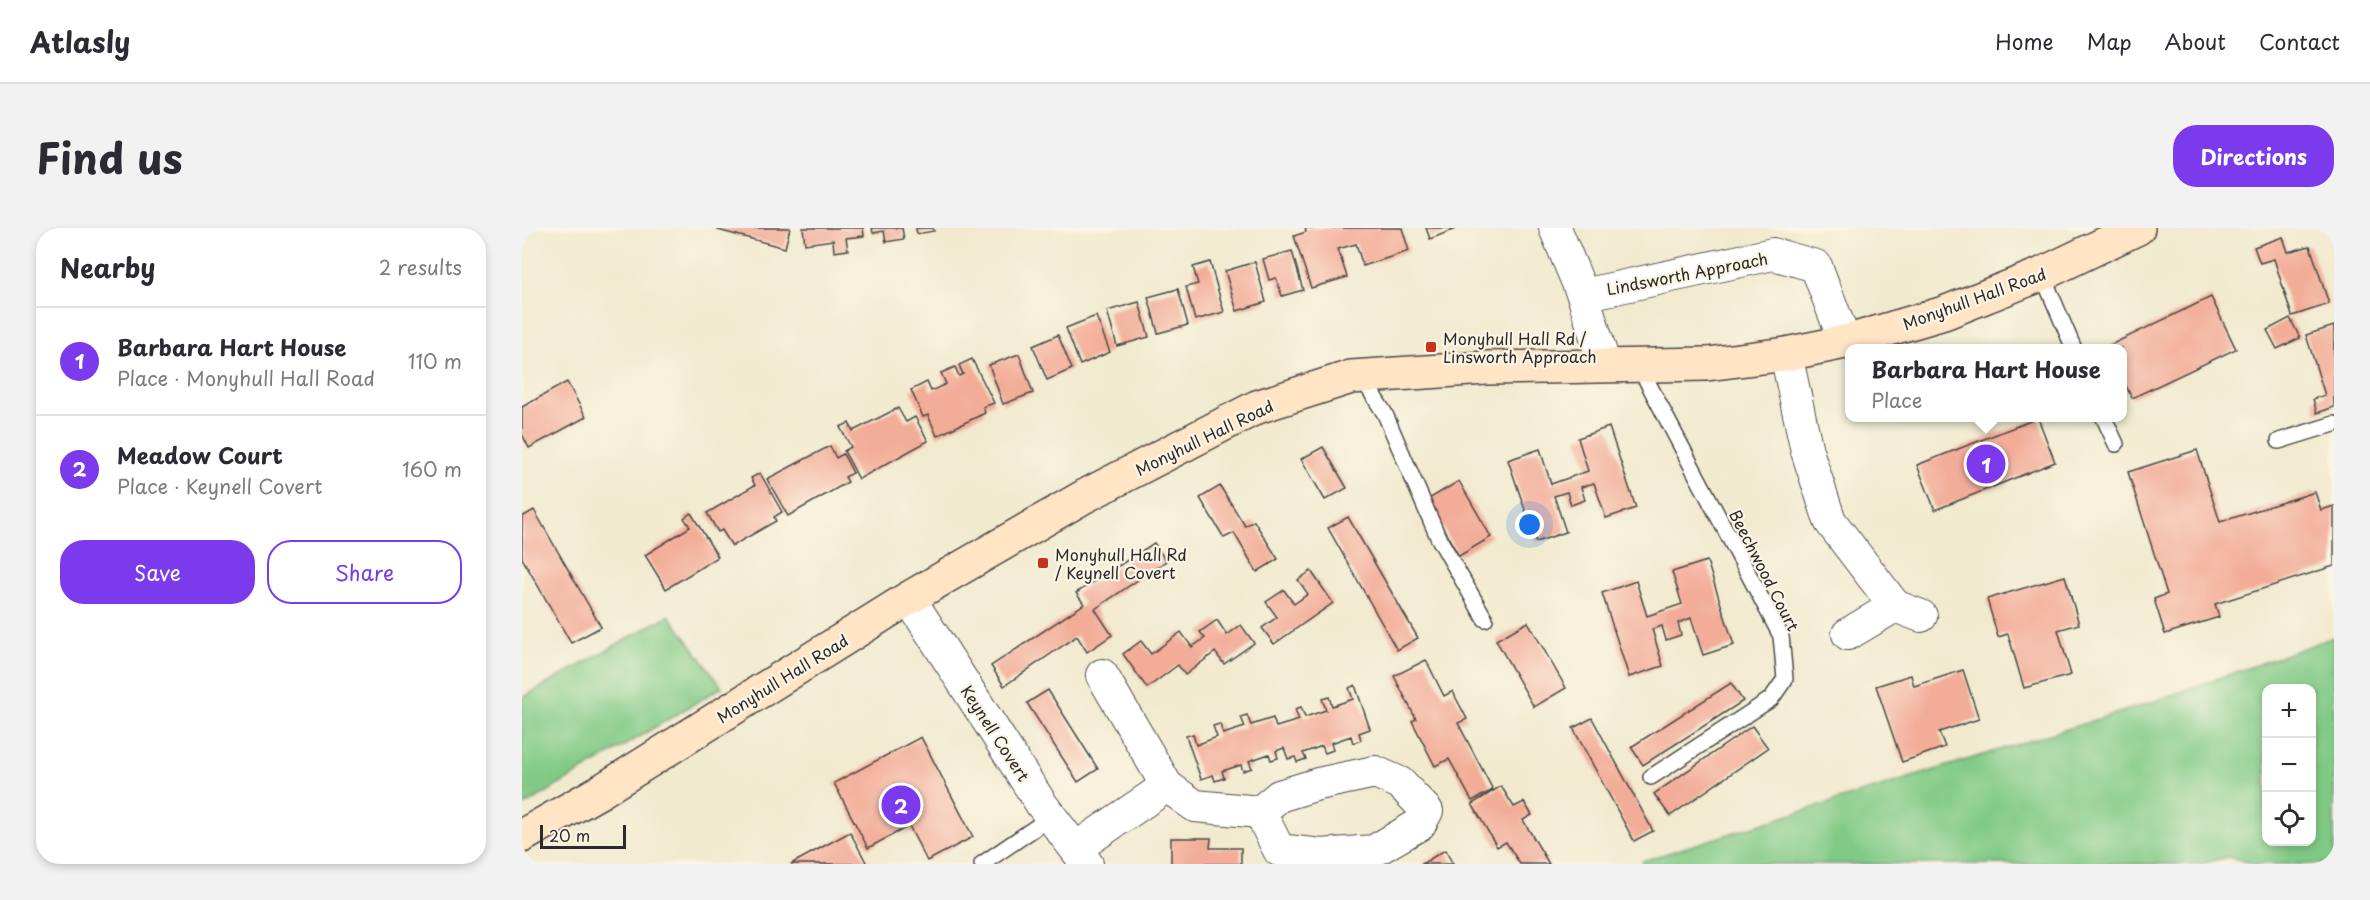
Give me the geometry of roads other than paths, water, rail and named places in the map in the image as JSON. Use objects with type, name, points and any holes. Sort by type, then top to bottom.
[{"type":"street","name":"Lindsworth Approach","points":[[1555,228],[1583,295],[1605,366]]},
{"type":"street","name":"Monyhull Hall Road","points":[[522,836],[601,791],[909,598],[1085,496],[1257,407],[1351,377],[1416,371],[1707,364],[1786,354],[1845,342],[1944,313],[2042,274],[2138,228]]},
{"type":"street","name":"Lindsworth Approach","points":[[1583,295],[1773,254],[1816,266],[1845,342]]},
{"type":"street","points":[[1786,354],[1807,451],[1830,520],[1908,611],[1848,634]]},
{"type":"street","name":"Keynell Covert","points":[[909,598],[1051,817],[1082,856]]},
{"type":"street","points":[[1102,675],[1167,786],[1195,806],[1260,812],[1278,796],[1375,772],[1400,783],[1427,811],[1420,824],[1374,851],[1321,855],[1279,850],[1260,812]]},
{"type":"street","points":[[1082,856],[1167,786]]},
{"type":"lane","points":[[2042,274],[2072,344]]},
{"type":"lane","name":"Beechwood Court","points":[[1638,364],[1781,636],[1785,679],[1771,699],[1652,777]]},
{"type":"lane","points":[[1361,376],[1385,414],[1438,537],[1485,619]]},
{"type":"lane","points":[[2106,422],[2116,444]]},
{"type":"lane","points":[[2279,441],[2334,424]]},
{"type":"lane","points":[[981,864],[1051,817]]},
{"type":"place","name":"Monyhull Hall Rd / Linsworth Approach","points":[[1431,347]]},
{"type":"place","name":"Barbara Hart House","points":[[1986,464]]},
{"type":"place","name":"Monyhull Hall Rd / Keynell Covert","points":[[1043,563]]},
{"type":"place","name":"Meadow Court","points":[[901,805]]}]
